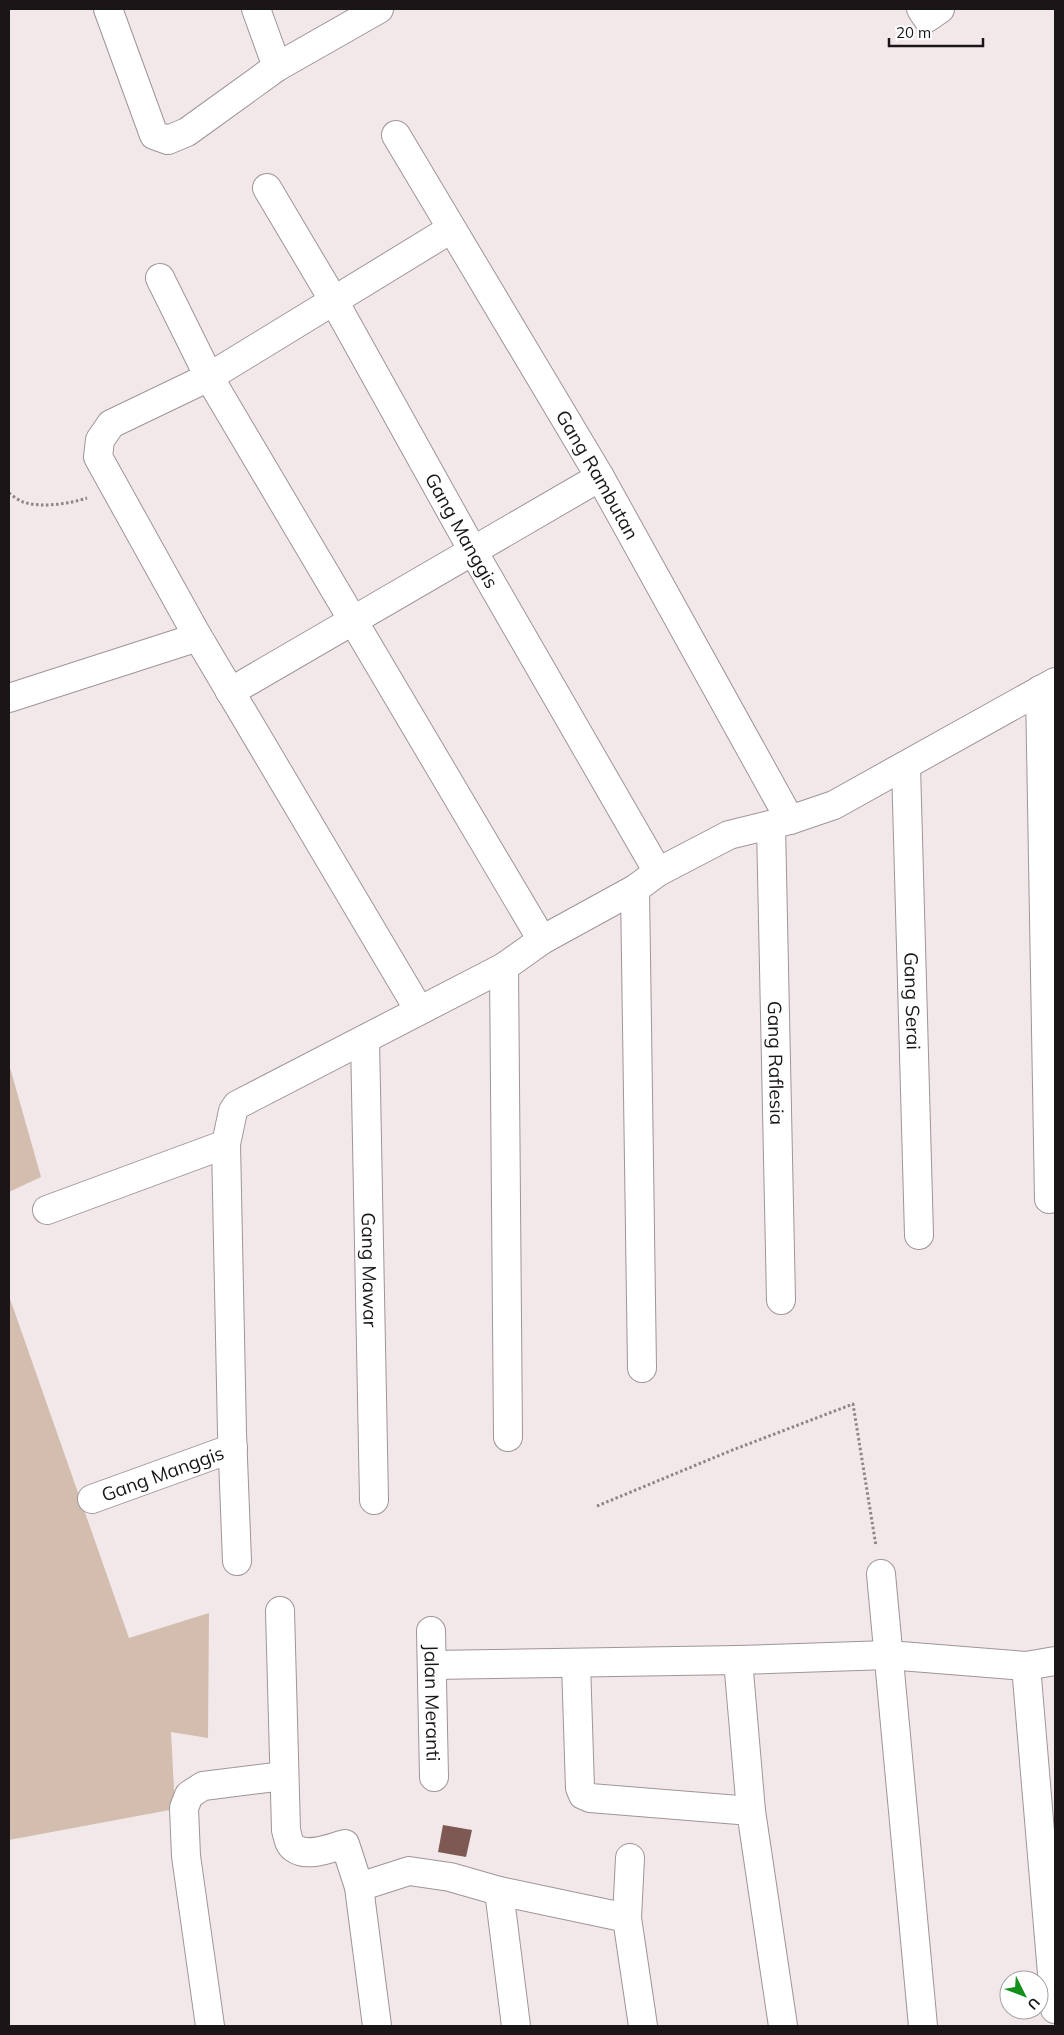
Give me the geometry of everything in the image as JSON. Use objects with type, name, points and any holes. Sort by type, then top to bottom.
[{"type":"street","points":[[108,9],[154,135],[168,140],[187,132],[277,67],[379,9]]},
{"type":"street","points":[[256,9],[277,67]]},
{"type":"street","points":[[921,9],[926,18],[940,9]]},
{"type":"street","name":"Gang Rambutan","points":[[396,135],[600,477],[781,822]]},
{"type":"street","name":"Gang Manggis","points":[[267,188],[334,301],[473,551],[658,872]]},
{"type":"street","points":[[419,1010],[198,637],[98,457],[100,440],[111,424],[209,377],[451,229]]},
{"type":"street","points":[[160,278],[209,377],[542,940]]},
{"type":"street","points":[[230,692],[600,477]]},
{"type":"street","points":[[9,698],[198,637]]},
{"type":"street","points":[[237,1561],[226,1144],[233,1112],[237,1105],[504,967],[542,940],[635,889],[658,872],[729,835],[781,822],[834,805],[1048,686],[1049,1199]]},
{"type":"street","name":"Gang Serai","points":[[906,766],[919,1235]]},
{"type":"street","name":"Gang Raflesia","points":[[781,822],[781,1300]]},
{"type":"street","points":[[635,889],[642,1368]]},
{"type":"street","points":[[504,967],[508,1437]]},
{"type":"street","name":"Gang Mawar","points":[[365,1039],[374,1500]]},
{"type":"street","points":[[47,1210],[226,1144]]},
{"type":"street","name":"Gang Manggis","points":[[92,1499],[233,1448]]},
{"type":"street","points":[[880,1574],[923,2026]]},
{"type":"street","points":[[280,1611],[286,1830],[289,1843],[294,1848],[308,1853],[345,1844],[359,1887],[377,2026]]},
{"type":"street","name":"Jalan Meranti","points":[[431,1630],[434,1777]]},
{"type":"street","points":[[432,1665],[738,1660],[888,1655],[1026,1666],[1055,1661]]},
{"type":"street","points":[[738,1660],[751,1811],[783,2026]]},
{"type":"street","points":[[576,1663],[580,1788],[583,1794],[590,1798],[751,1811]]},
{"type":"street","points":[[1026,1666],[1055,2010]]},
{"type":"street","points":[[210,2026],[186,1856],[184,1808],[189,1795],[203,1786],[284,1776]]},
{"type":"street","points":[[630,1858],[626,1918],[643,2026]]},
{"type":"street","points":[[359,1887],[409,1871],[450,1877],[499,1891],[626,1918]]},
{"type":"street","points":[[499,1891],[516,2026]]},
{"type":"path","points":[[9,493],[22,501],[37,505],[76,502],[116,489]]},
{"type":"path","points":[[597,1506],[730,1451],[853,1404],[880,1574]]},
{"type":"shaded area","points":[[9,1064],[41,1177],[9,1192]]},
{"type":"shaded area","points":[[9,1296],[129,1638],[209,1613],[208,1738],[171,1732],[175,1809],[9,1840]]},
{"type":"building","points":[[443,1825],[472,1830],[466,1857],[438,1852]]}]
